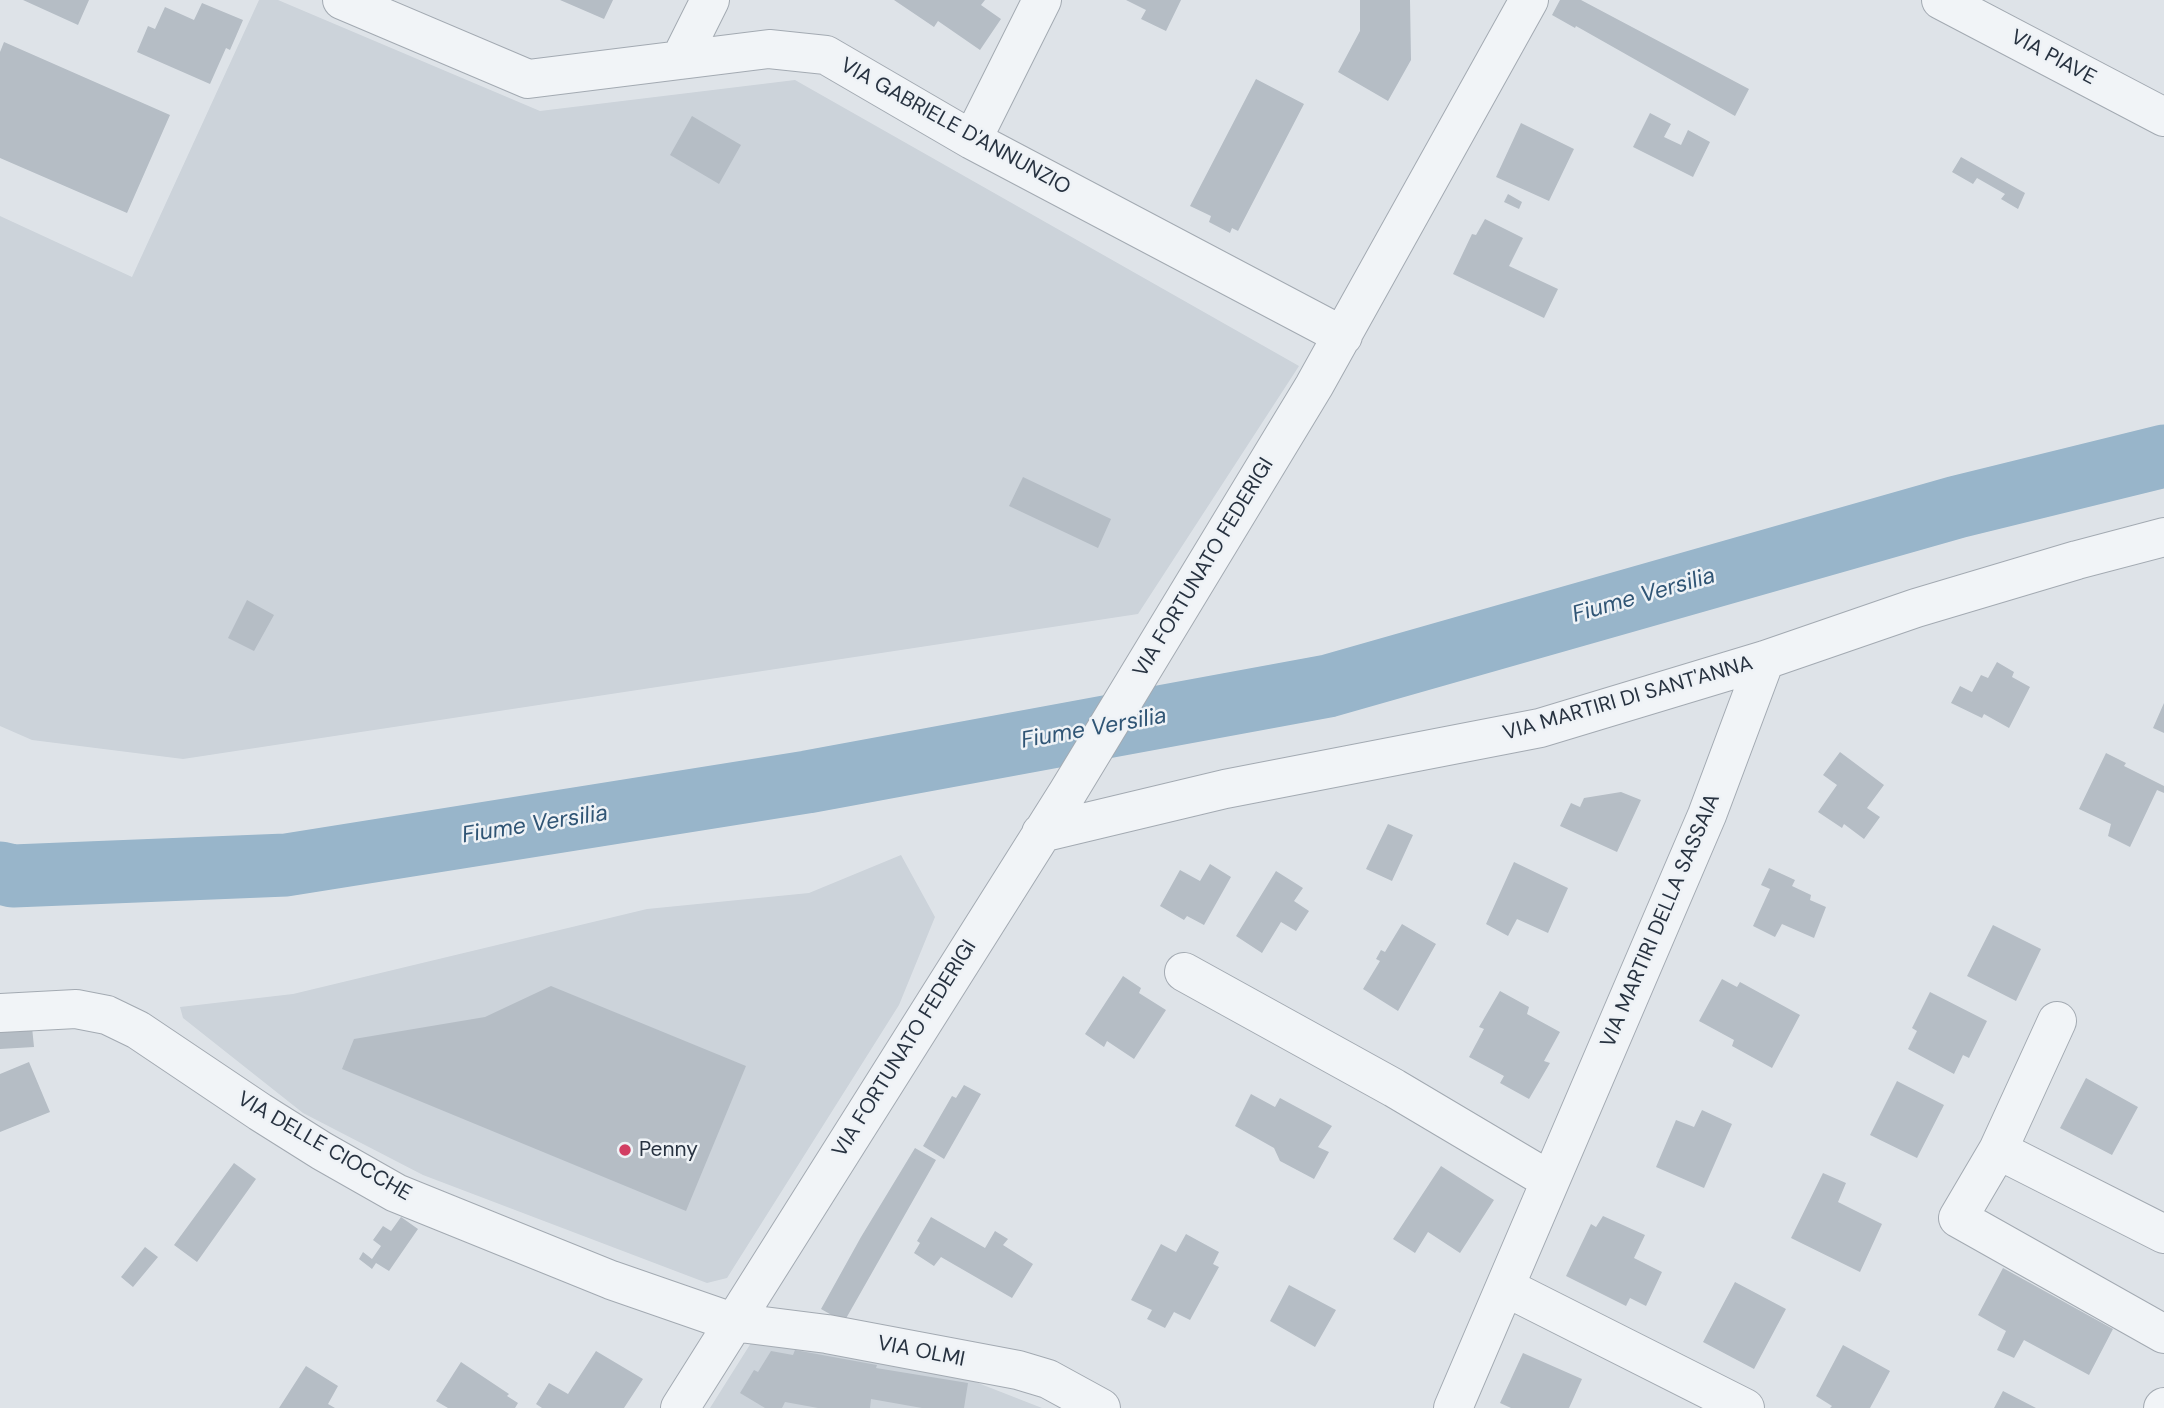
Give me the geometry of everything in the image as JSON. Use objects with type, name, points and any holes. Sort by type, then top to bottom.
[{"type":"street","name":"VIA GABRIELE D'ANNUNZIO","points":[[342,0],[528,79],[769,49],[826,55],[972,140],[1343,336]]},
{"type":"street","points":[[680,60],[710,0]]},
{"type":"street","points":[[972,140],[1042,0]]},
{"type":"street","name":"VIA FORTUNATO FEDERIGI","points":[[680,1408],[1068,792],[1192,589],[1343,336],[1528,0]]},
{"type":"street","name":"VIA PIAVE","points":[[1964,5],[2164,117]]},
{"type":"street","name":"VIA MARTIRI DI SANT'ANNA","points":[[1041,833],[1225,789],[1540,728],[1765,660],[1916,608],[2164,537]]},
{"type":"street","name":"VIA MARTIRI DELLA SASSAIA","points":[[1453,1408],[1707,815],[1765,660]]},
{"type":"street","points":[[1184,972],[1394,1088],[1549,1180]]},
{"type":"street","name":"VIA DELLE CIOCCHE","points":[[0,1013],[76,1009],[107,1015],[138,1030],[260,1112],[396,1193],[611,1280],[732,1322]]},
{"type":"street","points":[[2057,1021],[1998,1150],[1958,1218],[2164,1334]]},
{"type":"street","points":[[1998,1150],[2164,1234]]},
{"type":"street","points":[[1505,1287],[1745,1408]]},
{"type":"street","name":"VIA OLMI","points":[[732,1322],[827,1334],[1018,1370],[1048,1379],[1101,1408]]},
{"type":"shaded area","points":[[259,0],[278,0],[540,111],[795,80],[1299,366],[1138,614],[183,759],[32,740],[0,726],[0,216],[132,277]]},
{"type":"shaded area","points":[[901,855],[935,917],[899,1005],[727,1278],[707,1283],[423,1175],[303,1113],[183,1018],[180,1007],[293,994],[647,909],[809,893]]},
{"type":"shaded area","points":[[751,1343],[868,1358],[973,1381],[1042,1408],[710,1408]]},
{"type":"building","points":[[23,0],[89,0],[78,25]]},
{"type":"building","points":[[560,0],[613,0],[604,19]]},
{"type":"building","points":[[894,0],[985,0],[981,5],[1001,19],[980,50],[938,21],[934,27]]},
{"type":"building","points":[[1126,0],[1181,0],[1166,31],[1141,19],[1146,10]]},
{"type":"building","points":[[1360,0],[1410,0],[1411,60],[1388,101],[1338,72],[1360,31]]},
{"type":"building","points":[[1560,0],[1581,0],[1749,89],[1735,116],[1552,15]]},
{"type":"building","points":[[202,3],[243,20],[230,50],[226,48],[210,84],[137,52],[148,26],[155,29],[165,7],[194,20]]},
{"type":"building","points":[[4,42],[170,115],[127,213],[0,158],[0,52]]},
{"type":"building","points":[[1256,79],[1304,104],[1238,231],[1232,228],[1230,233],[1209,222],[1211,216],[1190,206]]},
{"type":"building","points":[[1650,113],[1671,124],[1664,137],[1681,145],[1688,130],[1710,142],[1693,177],[1633,147]]},
{"type":"building","points":[[692,116],[741,145],[719,184],[670,155]]},
{"type":"building","points":[[1521,123],[1574,149],[1549,201],[1496,177]]},
{"type":"building","points":[[1961,157],[2025,193],[2018,209],[2001,199],[2005,194],[1977,178],[1973,184],[1952,172]]},
{"type":"building","points":[[1508,194],[1522,202],[1519,209],[1504,202]]},
{"type":"building","points":[[1485,219],[1523,238],[1509,266],[1558,289],[1544,318],[1453,274],[1472,234],[1476,235]]},
{"type":"building","points":[[1023,477],[1111,519],[1098,548],[1009,506]]},
{"type":"building","points":[[247,600],[274,615],[254,651],[228,638]]},
{"type":"building","points":[[1997,662],[2014,672],[2012,677],[2030,687],[2009,728],[1984,714],[1982,718],[1951,703],[1960,686],[1972,692],[1981,675],[1988,678]]},
{"type":"building","points":[[2164,703],[2164,733],[2153,728]]},
{"type":"building","points":[[1840,752],[1884,785],[1867,808],[1880,817],[1864,839],[1844,824],[1842,828],[1818,812],[1837,785],[1823,775]]},
{"type":"building","points":[[2106,753],[2126,763],[2124,766],[2164,786],[2164,793],[2157,790],[2130,847],[2108,836],[2111,824],[2079,809]]},
{"type":"building","points":[[1621,792],[1641,800],[1617,852],[1560,826],[1571,803],[1580,807],[1584,798]]},
{"type":"building","points":[[1388,824],[1413,835],[1392,881],[1366,869]]},
{"type":"building","points":[[1514,862],[1568,888],[1548,933],[1517,919],[1508,936],[1486,924]]},
{"type":"building","points":[[1210,864],[1231,877],[1204,925],[1187,916],[1184,920],[1160,906],[1180,870],[1200,881]]},
{"type":"building","points":[[1769,868],[1795,880],[1792,886],[1811,895],[1810,900],[1826,907],[1814,938],[1782,924],[1775,937],[1753,926],[1770,889],[1761,885]]},
{"type":"building","points":[[1276,871],[1303,888],[1294,901],[1309,911],[1296,931],[1281,922],[1262,953],[1236,936]]},
{"type":"building","points":[[1402,924],[1436,944],[1398,1011],[1363,989],[1380,961],[1376,959],[1381,950],[1385,952]]},
{"type":"building","points":[[1993,925],[2041,949],[2016,1001],[1967,976]]},
{"type":"building","points":[[1123,976],[1141,988],[1139,993],[1166,1010],[1134,1059],[1107,1041],[1104,1047],[1085,1034]]},
{"type":"building","points":[[1722,979],[1737,987],[1740,982],[1800,1015],[1772,1068],[1732,1046],[1734,1040],[1699,1021]]},
{"type":"building","name":"Penny","points":[[551,986],[746,1066],[686,1211],[342,1069],[354,1039],[485,1017]]},
{"type":"building","points":[[1500,991],[1529,1007],[1527,1014],[1560,1032],[1544,1061],[1550,1063],[1529,1099],[1500,1083],[1504,1076],[1469,1057],[1484,1029],[1479,1027]]},
{"type":"building","points":[[1930,992],[1987,1021],[1969,1058],[1963,1055],[1954,1074],[1908,1049],[1917,1031],[1912,1028]]},
{"type":"building","points":[[32,1027],[34,1047],[0,1049],[0,1029]]},
{"type":"building","points":[[29,1062],[50,1112],[0,1132],[0,1074]]},
{"type":"building","points":[[2086,1078],[2138,1107],[2112,1155],[2060,1128]]},
{"type":"building","points":[[1897,1081],[1944,1105],[1917,1158],[1870,1135]]},
{"type":"building","points":[[964,1085],[981,1094],[944,1159],[923,1146],[952,1096],[956,1098]]},
{"type":"building","points":[[1251,1094],[1275,1107],[1280,1098],[1332,1126],[1318,1147],[1329,1152],[1314,1179],[1280,1161],[1274,1148],[1235,1126]]},
{"type":"building","points":[[1702,1110],[1732,1124],[1704,1188],[1656,1167],[1676,1120],[1694,1127]]},
{"type":"building","points":[[915,1148],[936,1160],[844,1322],[821,1309]]},
{"type":"building","points":[[234,1163],[256,1179],[197,1262],[174,1245]]},
{"type":"building","points":[[1441,1166],[1494,1200],[1460,1253],[1428,1232],[1415,1253],[1393,1239]]},
{"type":"building","points":[[1823,1173],[1846,1183],[1838,1202],[1882,1224],[1860,1272],[1791,1238]]},
{"type":"building","points":[[1603,1216],[1645,1235],[1634,1258],[1662,1272],[1646,1306],[1630,1298],[1626,1306],[1566,1276],[1591,1224],[1596,1227]]},
{"type":"building","points":[[401,1217],[418,1229],[389,1271],[376,1263],[372,1269],[359,1259],[363,1252],[372,1259],[381,1246],[373,1240],[383,1226],[391,1231]]},
{"type":"building","points":[[931,1217],[985,1248],[995,1231],[1008,1239],[1003,1245],[1033,1264],[1012,1298],[941,1257],[934,1266],[914,1253],[920,1243],[917,1241]]},
{"type":"building","points":[[1186,1234],[1219,1252],[1213,1264],[1219,1267],[1190,1320],[1174,1312],[1165,1328],[1147,1319],[1152,1310],[1131,1300],[1161,1244],[1176,1252]]},
{"type":"building","points":[[145,1247],[158,1257],[133,1287],[121,1277]]},
{"type":"building","points":[[2003,1268],[2113,1329],[2089,1375],[2024,1340],[2014,1358],[1997,1350],[2006,1331],[1978,1315]]},
{"type":"building","points":[[1735,1282],[1786,1309],[1754,1369],[1703,1342]]},
{"type":"building","points":[[1289,1285],[1336,1310],[1315,1347],[1270,1321]]},
{"type":"building","points":[[1843,1345],[1890,1371],[1870,1408],[1830,1408],[1832,1406],[1816,1396]]},
{"type":"building","points":[[795,1350],[877,1365],[876,1368],[968,1383],[964,1408],[922,1408],[871,1399],[870,1408],[818,1408],[785,1402],[782,1408],[765,1408],[740,1393],[754,1370],[758,1372],[771,1351],[793,1355]]},
{"type":"building","points":[[596,1351],[643,1379],[624,1408],[542,1408],[536,1404],[549,1383],[568,1394]]},
{"type":"building","points":[[1523,1353],[1582,1379],[1569,1408],[1511,1408],[1500,1403]]},
{"type":"building","points":[[461,1362],[509,1394],[507,1396],[518,1403],[515,1408],[448,1408],[436,1401]]},
{"type":"building","points":[[306,1366],[338,1386],[328,1404],[335,1408],[279,1408]]},
{"type":"building","points":[[2003,1391],[2036,1408],[1994,1408]]},
{"type":"waterway","name":"Fiume Versilia","points":[[0,873],[13,876],[286,865],[807,782],[1328,686],[1957,507],[2164,456]]},
{"type":"place","name":"Penny","points":[[625,1150]]}]
